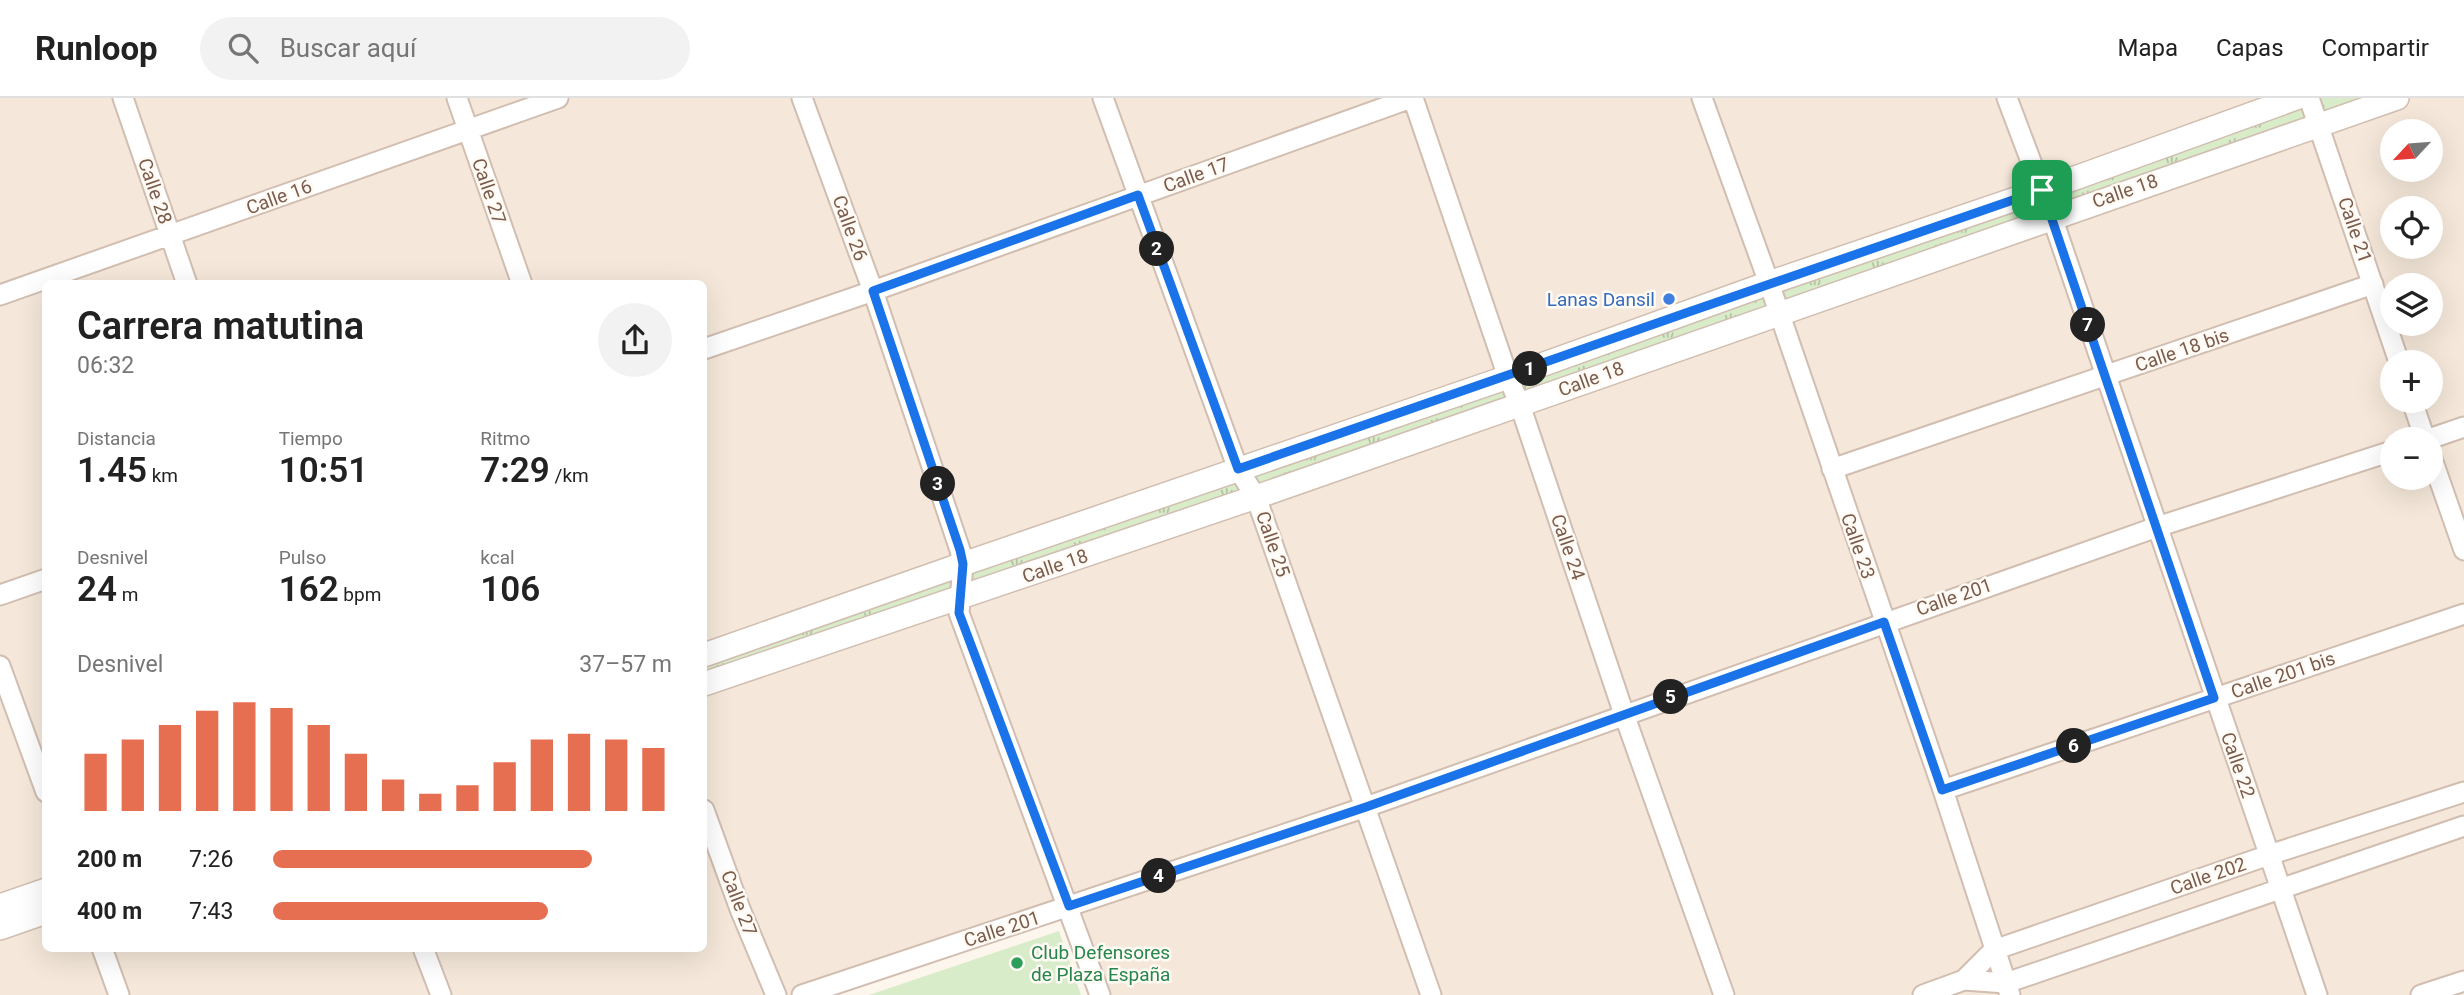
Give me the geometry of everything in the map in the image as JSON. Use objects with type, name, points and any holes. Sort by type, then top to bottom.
[{"type":"street","name":"Calle 28","points":[[123,98],[186,280]]},
{"type":"street","name":"Calle 27","points":[[457,98],[521,280]]},
{"type":"street","name":"Calle 16","points":[[42,280],[558,98]]},
{"type":"street","name":"Calle 26","points":[[802,98],[873,291],[963,564],[959,613],[1100,995]]},
{"type":"street","name":"Calle 25","points":[[1103,98],[1238,469],[1256,496],[1431,995]]},
{"type":"street","name":"Calle 17","points":[[707,348],[1412,98]]},
{"type":"street","name":"Calle 24","points":[[1412,98],[1507,377],[1520,405],[1624,714],[1724,995]]},
{"type":"street","name":"Calle 23","points":[[1702,98],[1769,283],[2008,989]]},
{"type":"street","name":"Calle 22","points":[[2007,98],[2052,217],[2317,995]]},
{"type":"street","name":"Calle 18","points":[[707,655],[2042,190],[2296,98]]},
{"type":"street","name":"Calle 21","points":[[2309,98],[2395,350]]},
{"type":"street","name":"Calle 18","points":[[707,683],[1520,405],[1778,312],[2397,98]]},
{"type":"street","name":"Calle 16","points":[[0,295],[42,280]]},
{"type":"street","name":"Calle 18 bis","points":[[1832,468],[2373,284]]},
{"type":"street","points":[[2443,434],[2464,427]]},
{"type":"street","name":"Calle 201","points":[[802,995],[1366,807],[2157,527],[2380,455]]},
{"type":"street","points":[[2443,490],[2464,550]]},
{"type":"street","points":[[0,595],[42,580]]},
{"type":"street","name":"Calle 201 bis","points":[[1942,790],[2464,614]]},
{"type":"street","points":[[0,666],[42,781]]},
{"type":"street","name":"Calle 202","points":[[1923,995],[1964,980],[1994,950],[2270,855],[2464,792]]},
{"type":"street","name":"Calle 27","points":[[707,818],[740,909],[776,995]]},
{"type":"street","name":"Calle 202","points":[[1964,980],[2008,989],[2281,889],[2464,826]]},
{"type":"street","points":[[0,906],[42,891]]},
{"type":"street","points":[[0,928],[42,913]]},
{"type":"street","points":[[103,952],[119,995]]},
{"type":"street","points":[[424,952],[441,995]]},
{"type":"street","points":[[2421,995],[2464,981]]},
{"type":"shaded area","points":[[0,98],[2464,98],[2464,995],[1100,995],[1069,907],[802,995],[0,995]]},
{"type":"green space","points":[[2296,98],[2397,98],[707,683],[707,654]]},
{"type":"green space","name":"Club Defensores de Plaza España","points":[[1059,931],[1081,995],[869,995]]},
{"type":"place","name":"Lanas Dansil","points":[[1669,299]]},
{"type":"place","name":"Club Defensores de Plaza España","points":[[1017,963]]},
{"type":"route","points":[[2042,190],[2214,698],[1942,790],[1884,622],[1366,807],[1069,906],[959,613],[963,564],[960,550],[873,291],[1138,195],[1238,469],[2042,190]]}]
